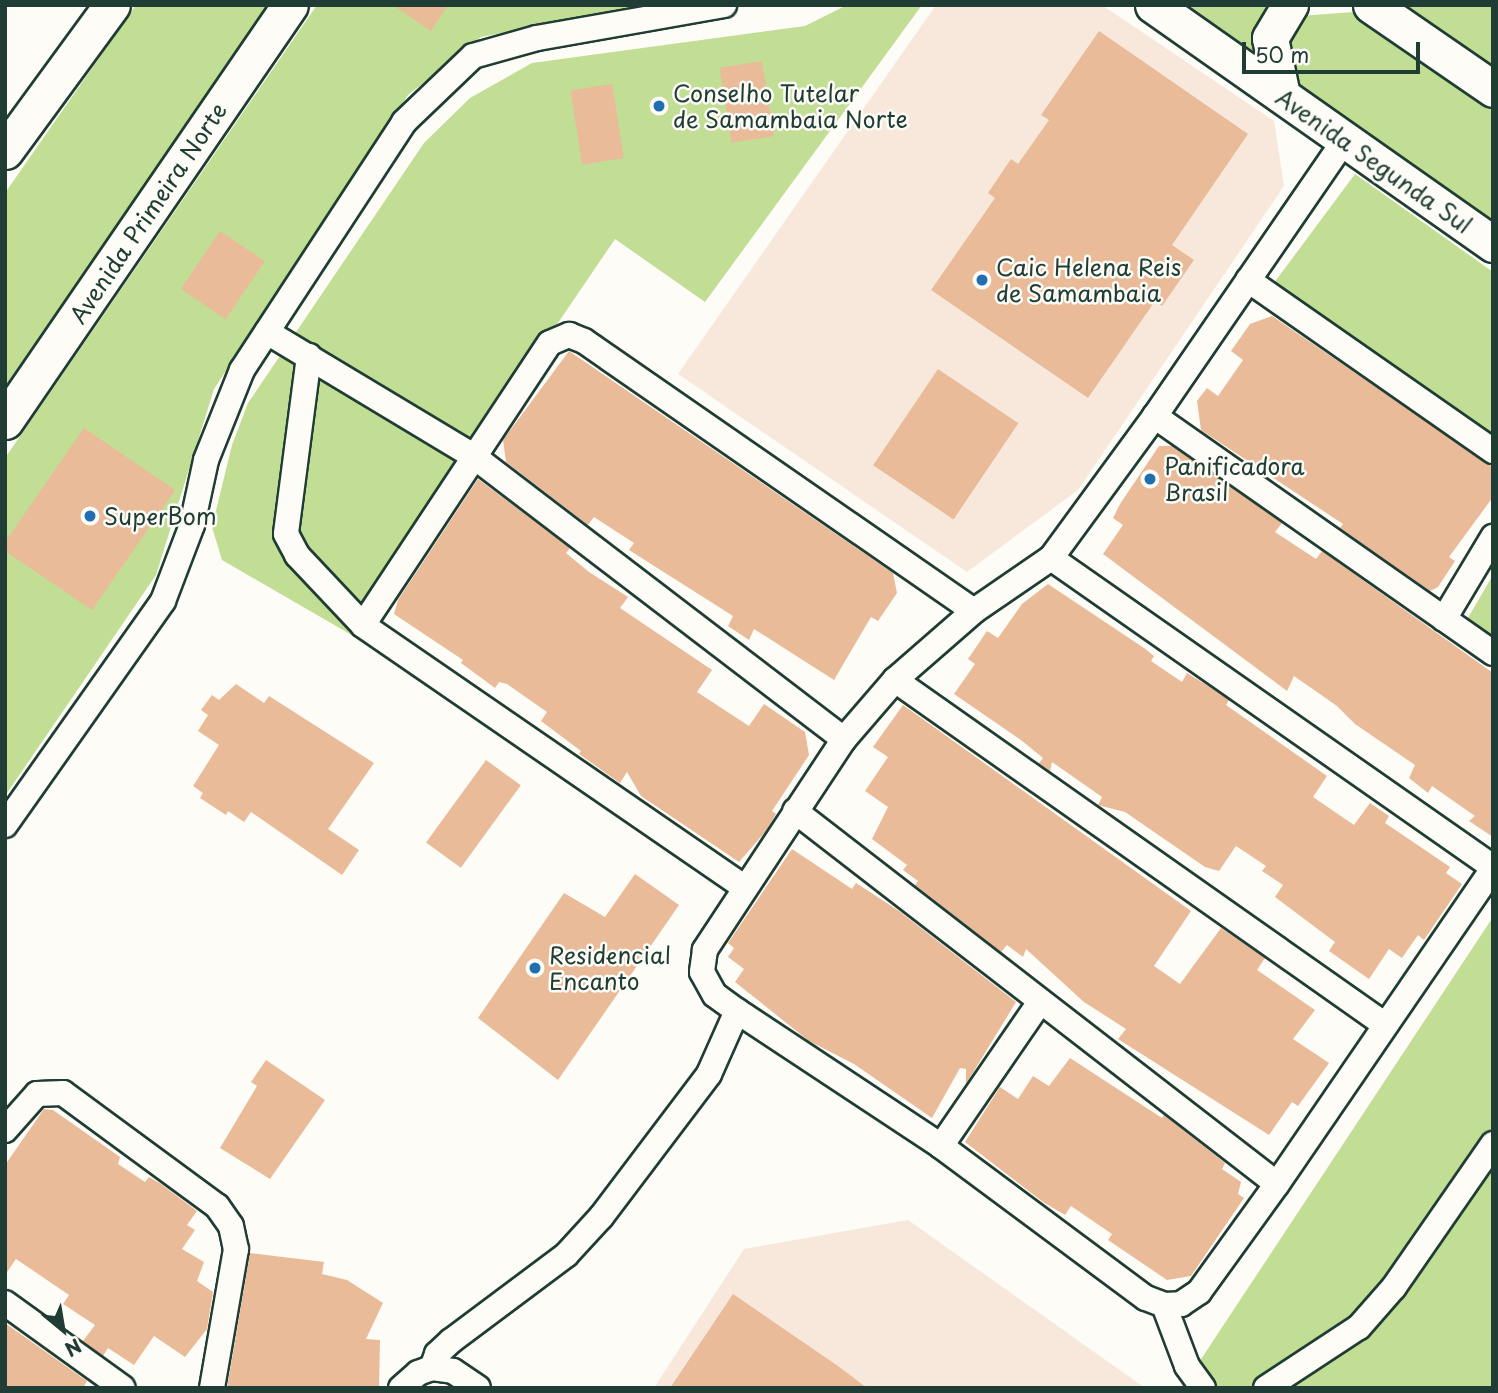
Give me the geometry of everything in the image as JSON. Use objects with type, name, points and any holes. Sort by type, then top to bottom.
[{"type":"main road","points":[[5,151],[112,5]]},
{"type":"main road","name":"Avenida Primeira Norte","points":[[5,421],[290,5]]},
{"type":"main road","name":"Avenida Segunda Sul","points":[[1153,5],[1344,142],[1493,244]]},
{"type":"main road","points":[[1282,95],[1270,38],[1290,5]]},
{"type":"main road","points":[[1371,5],[1493,89]]},
{"type":"street","points":[[5,825],[163,601],[192,525],[206,460],[227,401],[267,332],[404,122],[473,56],[537,38],[724,5]]},
{"type":"street","points":[[1051,558],[1493,868],[1277,1184],[1199,1292],[1181,1304],[1164,1305],[1146,1298],[941,1146],[737,1011],[707,984],[701,962],[744,887],[844,739],[895,680],[974,611],[1051,558],[1155,416],[1344,142]]},
{"type":"street","points":[[1248,280],[1493,451]]},
{"type":"street","points":[[267,332],[472,455],[844,739]]},
{"type":"street","points":[[363,625],[472,455],[550,343],[569,335],[663,393],[974,611]]},
{"type":"street","points":[[309,356],[286,534],[297,555],[363,625],[744,887]]},
{"type":"street","points":[[1155,416],[1493,653]]},
{"type":"street","points":[[1444,619],[1493,537]]},
{"type":"street","points":[[895,680],[1384,1024]]},
{"type":"street","points":[[795,811],[1277,1184]]},
{"type":"street","points":[[941,1146],[1040,1002]]},
{"type":"street","points":[[432,1368],[437,1354],[451,1341],[566,1255],[601,1217],[709,1074],[737,1011]]},
{"type":"street","points":[[5,1130],[37,1094],[63,1093],[217,1206],[231,1226],[236,1249],[212,1388]]},
{"type":"street","points":[[1266,1388],[1359,1327],[1394,1287],[1493,1144]]},
{"type":"street","points":[[5,1303],[123,1388]]},
{"type":"street","points":[[1164,1305],[1187,1366],[1203,1388]]},
{"type":"street","points":[[401,1388],[418,1373],[432,1368],[453,1371],[478,1388]]},
{"type":"shaded area","name":"Caic Helena Reis de Samambaia","points":[[936,5],[1102,5],[1274,121],[1284,186],[1078,490],[967,572],[678,374]]},
{"type":"shaded area","points":[[908,1220],[1145,1388],[654,1388],[744,1249]]},
{"type":"green space","points":[[136,5],[274,5],[5,400],[5,193]]},
{"type":"green space","points":[[317,5],[644,5],[481,37],[408,95],[214,389],[156,575],[5,796],[5,458]]},
{"type":"green space","points":[[847,5],[922,5],[705,302],[615,239],[365,607],[381,652],[222,560],[212,527],[232,445],[248,403],[424,143],[470,98],[532,63],[805,26]]},
{"type":"green space","points":[[1197,5],[1277,5],[1253,47],[1261,82],[1167,20]]},
{"type":"green space","points":[[1405,5],[1493,5],[1493,65]]},
{"type":"green space","points":[[1354,12],[1493,109],[1493,231],[1292,101],[1279,51],[1299,16]]},
{"type":"green space","points":[[1355,174],[1493,272],[1493,438],[1271,287]]},
{"type":"green space","points":[[1493,575],[1493,650],[1462,628]]},
{"type":"green space","points":[[1493,917],[1493,1388],[1182,1388]]},
{"type":"building","points":[[393,5],[448,5],[431,31]]},
{"type":"building","points":[[1099,31],[1248,134],[1172,245],[1194,260],[1162,306],[1155,301],[1088,398],[931,290],[995,198],[988,193],[1011,159],[1018,164],[1049,120],[1041,115]]},
{"type":"building","points":[[762,61],[774,136],[731,143],[720,68]]},
{"type":"building","points":[[612,84],[624,158],[582,165],[571,91]]},
{"type":"building","points":[[220,231],[265,261],[226,319],[181,289]]},
{"type":"building","points":[[1272,316],[1493,467],[1493,497],[1449,557],[1455,561],[1438,587],[1430,591],[1340,528],[1343,524],[1201,430],[1197,401],[1207,388],[1218,396],[1243,360],[1231,351],[1250,324]]},
{"type":"building","points":[[569,351],[893,573],[897,593],[878,621],[871,617],[834,680],[754,629],[749,640],[728,626],[733,616],[629,550],[634,543],[594,517],[588,525],[506,462],[503,440]]},
{"type":"building","points":[[938,369],[1018,423],[954,519],[873,465]]},
{"type":"building","name":"SuperBom","points":[[84,428],[175,490],[92,610],[5,551],[5,542]]},
{"type":"building","points":[[1159,446],[1172,446],[1282,523],[1275,532],[1316,559],[1322,551],[1493,673],[1493,837],[1469,821],[1475,816],[1432,786],[1428,793],[1409,778],[1415,765],[1355,724],[1337,706],[1294,676],[1287,691],[1103,554],[1123,525],[1113,518],[1120,504]]},
{"type":"building","points":[[478,479],[570,548],[566,553],[589,572],[628,597],[620,608],[712,670],[697,692],[749,726],[764,704],[805,732],[809,755],[772,811],[776,814],[766,831],[739,862],[641,796],[627,772],[620,783],[579,754],[581,751],[541,721],[547,712],[507,684],[499,682],[495,688],[461,663],[463,660],[394,614],[398,600]]},
{"type":"building","points":[[1048,584],[1144,648],[1154,656],[1151,661],[1182,682],[1187,673],[1229,700],[1226,705],[1327,776],[1313,797],[1354,825],[1370,803],[1389,816],[1385,823],[1450,867],[1446,873],[1462,884],[1424,940],[1418,935],[1402,958],[1389,949],[1369,979],[1329,951],[1335,942],[1275,897],[1283,885],[1262,871],[1266,866],[1236,846],[1219,871],[1205,867],[1125,812],[1098,805],[1102,797],[1052,762],[1050,771],[1039,763],[1043,758],[1021,740],[954,694],[975,664],[968,659],[987,631],[998,638],[1022,604]]},
{"type":"building","points":[[236,684],[264,703],[269,696],[374,763],[328,829],[359,850],[342,875],[251,812],[244,822],[228,811],[226,815],[200,798],[203,793],[193,786],[219,745],[198,731],[208,715],[201,710],[212,695],[219,700]]},
{"type":"building","points":[[903,705],[1191,911],[1154,966],[1180,984],[1221,928],[1265,958],[1257,970],[1315,1010],[1293,1039],[1329,1063],[1298,1106],[1292,1102],[1269,1135],[1118,1039],[1126,1029],[1084,1002],[1026,949],[1023,957],[1007,945],[1001,952],[915,885],[918,881],[903,870],[907,865],[872,839],[888,807],[865,791],[888,757],[873,747]]},
{"type":"building","points":[[486,760],[521,785],[461,868],[426,843]]},
{"type":"building","points":[[792,849],[852,889],[856,883],[899,911],[1016,1002],[966,1084],[966,1069],[960,1068],[932,1118],[854,1064],[809,1041],[735,982],[744,969],[728,957],[734,948],[728,943]]},
{"type":"building","points":[[635,874],[679,905],[558,1080],[478,1018],[564,893],[605,917]]},
{"type":"building","points":[[1070,1058],[1162,1118],[1164,1115],[1225,1163],[1222,1169],[1241,1182],[1238,1194],[1244,1198],[1191,1276],[1167,1280],[1108,1240],[1112,1234],[1071,1206],[1065,1215],[1043,1202],[965,1142],[1000,1087],[1018,1099],[1033,1076],[1049,1086]]},
{"type":"building","points":[[266,1060],[325,1100],[270,1179],[220,1148],[257,1086],[251,1082]]},
{"type":"building","points":[[44,1109],[53,1110],[120,1157],[118,1164],[145,1182],[149,1177],[197,1211],[187,1225],[195,1230],[182,1249],[204,1262],[197,1281],[213,1292],[207,1329],[185,1357],[154,1336],[134,1365],[108,1348],[103,1356],[83,1341],[95,1325],[63,1304],[69,1295],[16,1259],[5,1275],[5,1165]]},
{"type":"building","points":[[250,1253],[324,1262],[322,1274],[347,1280],[383,1303],[366,1339],[380,1340],[379,1388],[227,1388]]},
{"type":"building","points":[[733,1294],[838,1366],[867,1388],[670,1388]]},
{"type":"building","points":[[5,1323],[87,1381],[83,1388],[5,1388]]},
{"type":"place","name":"Conselho Tutelar de Samambaia Norte","points":[[659,106]]},
{"type":"place","name":"Caic Helena Reis de Samambaia","points":[[982,280]]},
{"type":"place","name":"Panificadora Brasil","points":[[1150,479]]},
{"type":"place","name":"SuperBom","points":[[90,516]]},
{"type":"place","name":"Residencial Encanto","points":[[535,968]]}]
